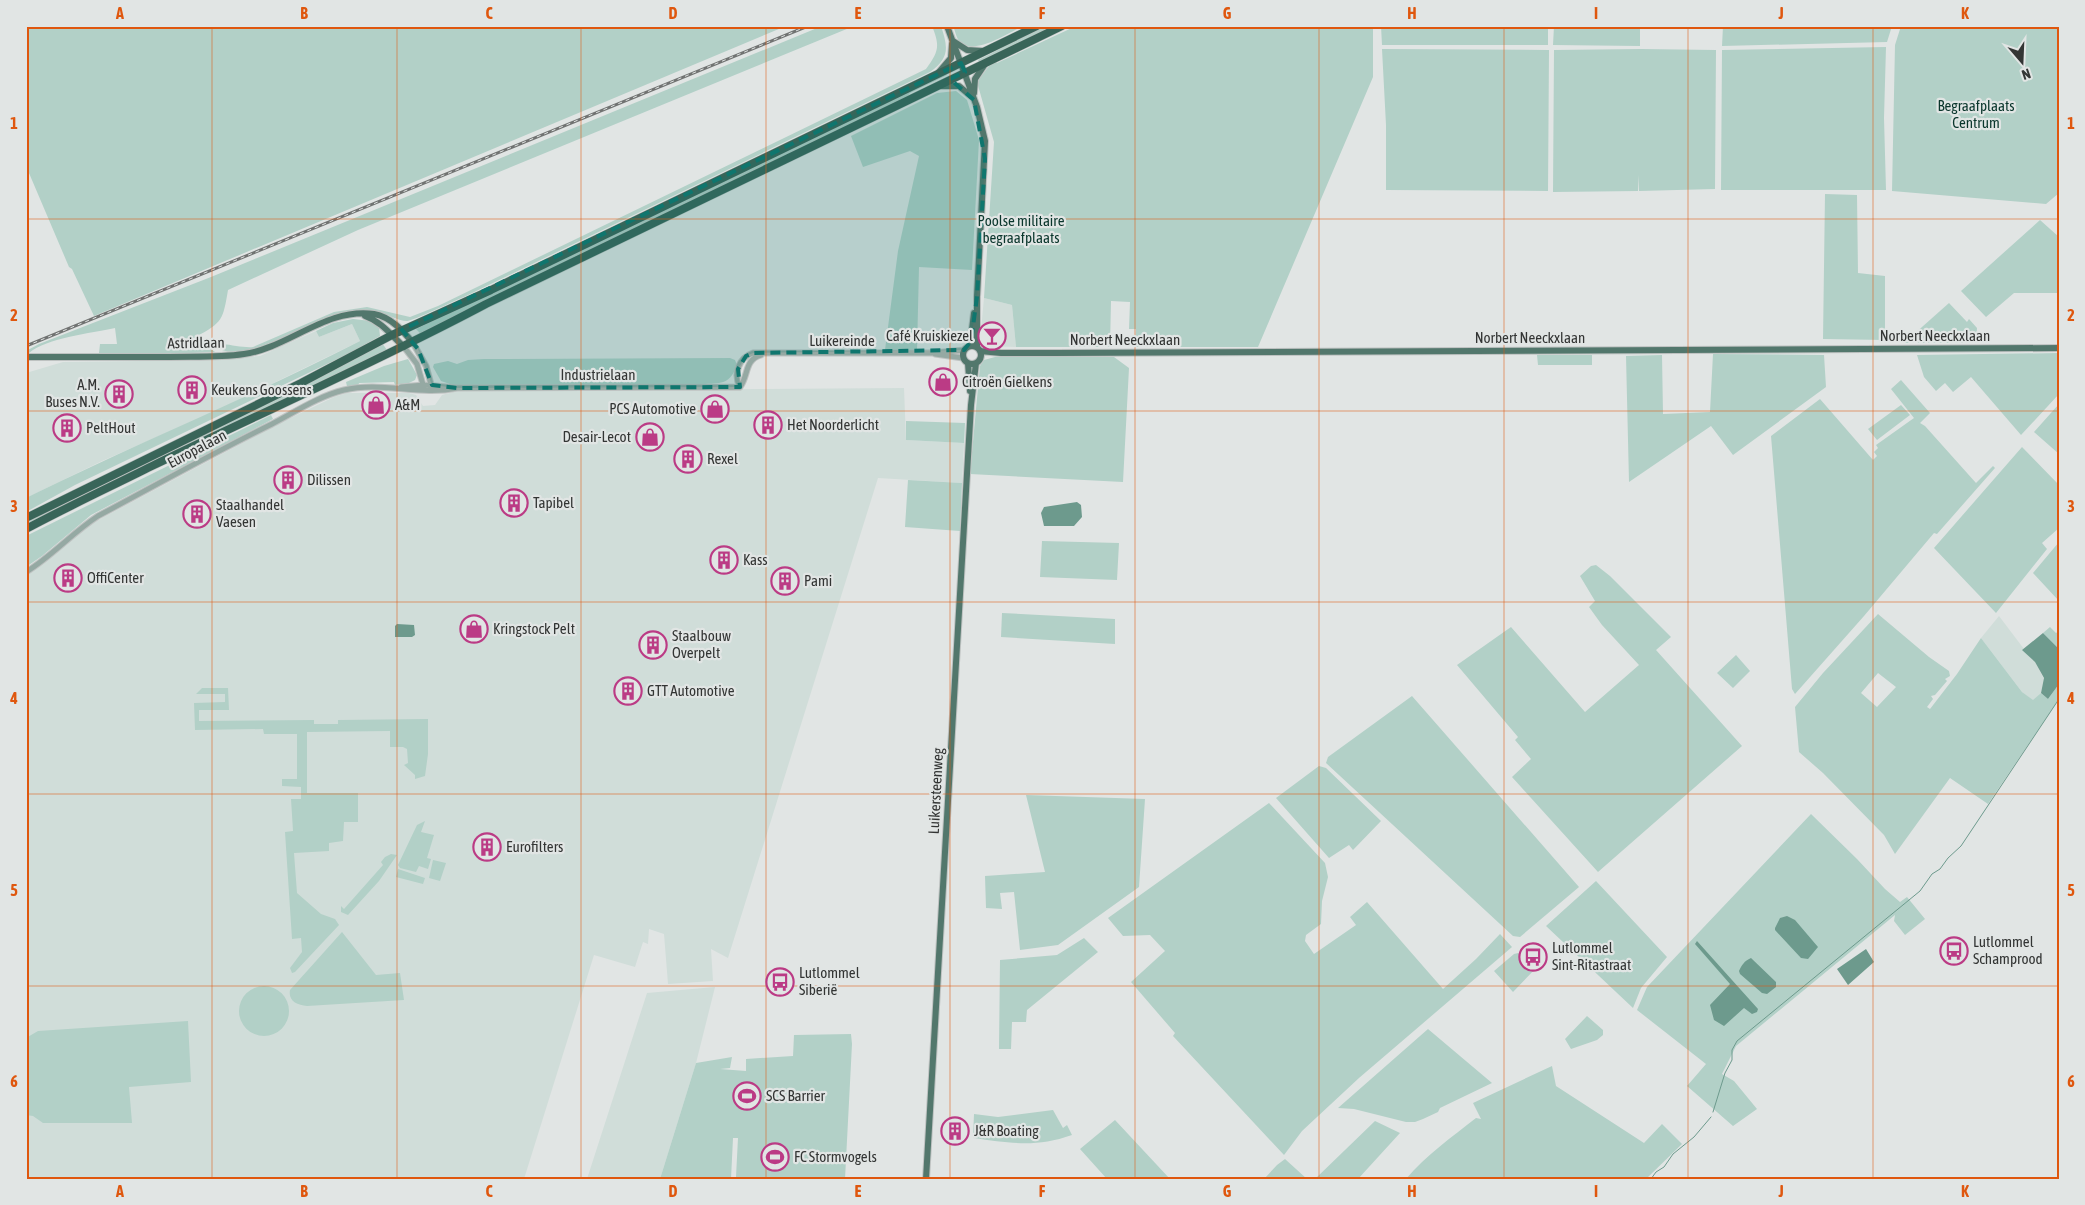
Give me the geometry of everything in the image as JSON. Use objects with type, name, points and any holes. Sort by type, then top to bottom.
[{"type":"highway","points":[[26,518],[301,383],[402,330],[491,290],[1037,26]]},
{"type":"highway","points":[[26,529],[73,504],[263,412],[404,348],[486,304],[1062,26]]},
{"type":"main road","name":"Luikersteenweg","points":[[926,1179],[971,405],[976,356],[977,297],[985,159],[983,132],[974,100],[947,26]]},
{"type":"main road","points":[[937,74],[951,58],[952,40],[970,51],[984,51]]},
{"type":"main road","points":[[974,100],[975,79],[989,60]]},
{"type":"main road","points":[[936,86],[959,86],[974,100]]},
{"type":"main road","name":"Luikersteenweg","points":[[970,346],[977,297]]},
{"type":"main road","points":[[359,314],[377,320],[404,348]]},
{"type":"main road","name":"Astridlaan","points":[[26,357],[245,354],[270,347],[330,321],[359,314],[373,314],[382,317],[402,330],[413,343]]},
{"type":"main road","points":[[970,346],[976,356],[963,358],[964,350],[970,346]]},
{"type":"main road","name":"Norbert Neeckxlaan","points":[[976,356],[1001,353],[2059,348]]},
{"type":"street","name":"Astridlaan","points":[[413,343],[426,366],[432,388]]},
{"type":"street","points":[[404,348],[420,368],[425,391]]},
{"type":"street","points":[[934,354],[964,350]]},
{"type":"street","name":"Luikereinde","points":[[740,387],[736,377],[741,361],[753,353],[934,354]]},
{"type":"street","points":[[740,387],[745,380],[748,364],[756,356],[764,354]]},
{"type":"street","points":[[934,354],[963,358]]},
{"type":"street","name":"Industrielaan","points":[[424,385],[432,388],[740,387]]},
{"type":"street","name":"Europalaan","points":[[26,572],[47,557],[81,527],[98,516],[313,403],[346,390],[424,385]]},
{"type":"street","name":"Europalaan","points":[[396,388],[425,391]]},
{"type":"street","name":"Industrielaan","points":[[425,391],[432,388]]},
{"type":"highlighted area","points":[[961,63],[965,72],[950,79],[974,100],[985,159],[977,297],[971,341],[964,350],[753,353],[746,356],[738,369],[740,387],[457,388],[432,385],[418,349],[402,330]]},
{"type":"shaded area","points":[[984,298],[1012,305],[1016,347],[985,346],[980,341]]},
{"type":"shaded area","points":[[352,324],[360,341],[216,411],[102,461],[26,498],[26,373],[63,362],[219,360],[260,356],[316,331],[319,337]]},
{"type":"shaded area","points":[[904,388],[906,440],[964,443],[962,483],[878,478],[728,958],[711,949],[713,981],[668,984],[664,934],[649,929],[648,944],[643,942],[635,967],[594,955],[524,1179],[26,1179],[26,575],[44,563],[82,530],[102,518],[274,426],[334,397],[347,393],[409,393],[416,395],[423,406],[435,405],[442,395],[457,391]]},
{"type":"shaded area","points":[[1077,502],[1081,505],[1082,517],[1074,526],[1044,526],[1041,513],[1044,507]]},
{"type":"shaded area","points":[[1999,616],[2023,650],[2035,662],[2044,679],[2041,693],[2033,701],[2022,692],[1981,638]]},
{"type":"shaded area","points":[[397,624],[414,625],[415,635],[412,637],[395,637],[395,626]]},
{"type":"shaded area","points":[[2043,633],[2059,649],[2059,684],[2048,699],[2041,693],[2044,678],[2035,662],[2022,650]]},
{"type":"shaded area","points":[[1787,916],[1795,920],[1818,947],[1808,959],[1801,958],[1775,930],[1780,918]]},
{"type":"shaded area","points":[[1697,941],[1758,1009],[1757,1012],[1752,1014],[1744,1008],[1724,1026],[1714,1020],[1710,1005],[1730,984],[1695,944]]},
{"type":"shaded area","points":[[1866,949],[1874,962],[1848,985],[1837,969]]},
{"type":"shaded area","points":[[1751,958],[1776,982],[1776,987],[1767,994],[1762,993],[1740,974],[1739,971],[1742,965]]},
{"type":"shaded area","points":[[715,987],[696,1063],[660,1179],[587,1179],[647,993]]},
{"type":"green space","points":[[26,26],[786,26],[94,316],[72,269],[69,267],[26,166]]},
{"type":"green space","points":[[822,26],[854,26],[358,230],[228,290],[225,308],[220,319],[211,328],[195,337],[215,352],[167,354],[99,353],[100,344],[117,344],[115,328],[47,343],[29,353],[26,351],[39,344],[211,277]]},
{"type":"green space","points":[[932,26],[941,26],[946,52],[937,67],[930,72],[466,296],[407,321],[374,312],[353,311],[315,322],[260,347],[234,352],[222,350],[223,344],[253,347],[334,312],[367,307],[410,317],[438,306],[926,69],[934,58],[937,48]]},
{"type":"green space","points":[[953,26],[1023,26],[991,42],[973,46],[965,45],[959,41]]},
{"type":"green space","points":[[1045,26],[1055,26],[979,62],[978,60]]},
{"type":"green space","name":"Poolse militaire begraafplaats","points":[[1076,26],[1373,26],[1373,77],[1258,347],[1135,347],[1136,329],[1129,329],[1130,302],[1111,301],[1110,347],[1016,347],[1012,305],[984,298],[994,142],[977,82],[989,66],[996,62]]},
{"type":"green space","points":[[1381,26],[1548,26],[1548,45],[1382,45]]},
{"type":"green space","points":[[1554,26],[1640,26],[1640,46],[1553,45]]},
{"type":"green space","points":[[1723,26],[1892,26],[1887,42],[1722,46]]},
{"type":"green space","name":"Begraafplaats Centrum","points":[[1901,26],[2059,26],[2059,193],[2046,204],[1892,191],[1895,45]]},
{"type":"green space","points":[[1886,47],[1884,118],[1886,190],[1721,190],[1722,50]]},
{"type":"green space","points":[[1382,49],[1549,50],[1548,191],[1386,190],[1386,125]]},
{"type":"green space","points":[[1554,50],[1716,50],[1715,189],[1639,191],[1639,175],[1638,191],[1553,192]]},
{"type":"green space","points":[[946,73],[947,75],[910,93],[906,98],[422,335],[416,329]]},
{"type":"green space","points":[[956,91],[967,100],[979,140],[972,270],[919,267],[917,350],[885,350],[898,251],[919,156],[910,151],[863,167],[851,136],[937,93]]},
{"type":"green space","points":[[1825,194],[1857,195],[1858,273],[1885,276],[1885,340],[1823,339]]},
{"type":"green space","points":[[2040,220],[2059,237],[2059,293],[2014,293],[1986,317],[1961,291]]},
{"type":"green space","points":[[1949,303],[1967,322],[1969,319],[1977,328],[1976,343],[1904,343]]},
{"type":"green space","points":[[353,319],[371,321],[379,327],[380,336],[350,353],[75,485],[26,512],[26,498],[115,455],[279,381],[360,341],[352,324],[319,337],[316,331],[333,323]]},
{"type":"green space","points":[[382,343],[387,350],[26,526],[26,521]]},
{"type":"green space","points":[[2059,353],[2059,394],[2021,435],[1971,377],[1953,392],[1945,383],[1936,391],[1924,377],[1917,355]]},
{"type":"green space","points":[[1713,354],[1824,355],[1826,387],[1733,455],[1711,426],[1629,482],[1626,356],[1662,355],[1663,414],[1710,412]]},
{"type":"green space","points":[[1537,355],[1592,355],[1592,365],[1538,365]]},
{"type":"green space","points":[[995,357],[1114,357],[1129,368],[1123,482],[970,474],[980,366],[984,360]]},
{"type":"green space","points":[[730,358],[735,360],[737,365],[732,376],[721,383],[705,384],[453,385],[441,381],[433,367],[434,364],[448,361],[457,364],[468,360],[484,359]]},
{"type":"green space","points":[[408,359],[417,375],[415,380],[409,383],[395,385],[394,382],[359,383],[358,386],[347,386],[346,382],[384,366]]},
{"type":"green space","points":[[1901,380],[1930,413],[1920,423],[1925,426],[1976,483],[1993,466],[1995,468],[1937,534],[1934,533],[1795,694],[1792,689],[1771,436],[1820,399],[1873,460],[1877,456],[1874,452],[1878,448],[1876,445],[1914,418],[1891,389]]},
{"type":"green space","points":[[2059,404],[2059,454],[2034,432]]},
{"type":"green space","points":[[1901,405],[1910,415],[1877,440],[1868,429]]},
{"type":"green space","points":[[271,415],[273,419],[91,515],[26,567],[26,536]]},
{"type":"green space","points":[[906,421],[965,423],[964,443],[906,440]]},
{"type":"green space","points":[[2022,447],[2059,485],[2059,528],[2042,543],[2047,549],[1996,613],[1934,548]]},
{"type":"green space","points":[[908,480],[962,483],[960,531],[905,527]]},
{"type":"green space","points":[[1042,541],[1119,543],[1117,580],[1040,577]]},
{"type":"green space","points":[[2059,542],[2059,601],[2033,573]]},
{"type":"green space","points":[[1596,565],[1610,576],[1671,637],[1656,650],[1742,746],[1598,872],[1512,777],[1531,759],[1515,740],[1518,737],[1457,665],[1511,627],[1585,712],[1639,665],[1602,625],[1589,607],[1595,601],[1580,576],[1591,566]]},
{"type":"green space","points":[[1002,613],[1115,619],[1115,644],[1001,637]]},
{"type":"green space","points":[[1878,614],[1929,657],[1949,671],[1950,676],[1945,679],[1947,681],[1935,695],[1931,696],[1933,699],[1927,707],[1930,709],[1957,674],[1981,638],[2022,692],[2033,700],[2041,693],[2048,699],[2059,684],[2059,699],[1988,804],[1950,778],[1895,854],[1884,835],[1823,773],[1799,752],[1795,707],[1823,673]],"holes":[[[1878,673],[1896,687],[1877,707],[1861,693]]]},
{"type":"green space","points":[[2050,627],[2056,633],[2059,631],[2059,649],[2043,633]]},
{"type":"green space","points":[[1736,655],[1750,671],[1733,688],[1717,673]]},
{"type":"green space","points":[[202,688],[228,688],[229,710],[199,710],[199,721],[314,720],[314,724],[338,724],[338,720],[428,719],[428,754],[425,776],[415,779],[415,775],[404,765],[408,763],[407,749],[403,747],[390,747],[390,731],[307,732],[307,793],[358,793],[358,822],[344,822],[343,841],[329,843],[329,851],[294,853],[297,893],[321,914],[335,919],[339,925],[292,973],[290,968],[302,952],[301,938],[292,939],[285,832],[293,831],[291,799],[301,799],[301,787],[282,786],[282,779],[297,779],[297,734],[264,734],[263,729],[195,730],[194,703],[225,702],[225,694],[196,694]]},
{"type":"green space","points":[[1412,696],[1579,887],[1520,937],[1513,936],[1326,763],[1328,757]]},
{"type":"green space","points":[[1319,766],[1326,768],[1381,821],[1353,850],[1349,845],[1329,858],[1276,798]]},
{"type":"green space","points":[[1026,795],[1145,799],[1139,887],[1058,945],[1020,950],[1014,892],[1000,893],[1002,909],[986,908],[985,876],[1045,872]]},
{"type":"green space","points":[[1269,803],[1325,863],[1328,877],[1322,901],[1321,924],[1306,935],[1305,941],[1314,954],[1356,925],[1350,917],[1367,902],[1443,989],[1500,934],[1512,947],[1359,1078],[1302,1131],[1284,1155],[1173,1036],[1175,1033],[1131,982],[1165,951],[1150,935],[1123,936],[1108,918]]},
{"type":"green space","points":[[1811,814],[1885,889],[1900,902],[1907,897],[1925,919],[1905,935],[1894,921],[1895,915],[1736,1046],[1722,1074],[1734,1081],[1757,1109],[1733,1126],[1687,1086],[1706,1064],[1637,1010],[1647,987]]},
{"type":"green space","points":[[425,821],[421,832],[434,835],[427,858],[431,859],[428,869],[419,866],[416,872],[400,868],[398,865],[417,825]]},
{"type":"green space","points":[[391,854],[397,855],[379,881],[348,915],[341,912],[341,906],[344,909],[383,865],[381,862],[385,857]]},
{"type":"green space","points":[[433,860],[446,863],[440,881],[429,878]]},
{"type":"green space","points":[[398,869],[425,878],[423,884],[396,877]]},
{"type":"green space","points":[[1596,881],[1667,957],[1641,988],[1633,1008],[1546,926]]},
{"type":"green space","points":[[342,932],[376,975],[400,973],[404,1000],[307,1006],[300,1005],[292,1000],[290,990]]},
{"type":"green space","points":[[1084,938],[1098,952],[1027,1010],[1026,1022],[1012,1022],[1011,1049],[999,1049],[1000,960],[1057,955]]},
{"type":"green space","points":[[1518,953],[1536,968],[1513,992],[1494,971],[1514,954]]},
{"type":"green space","points":[[264,986],[278,990],[285,997],[289,1011],[285,1025],[278,1032],[264,1036],[250,1032],[243,1025],[239,1011],[243,997],[250,990]]},
{"type":"green space","points":[[1587,1016],[1603,1030],[1603,1035],[1597,1040],[1571,1049],[1565,1039]]},
{"type":"green space","points":[[188,1021],[191,1082],[129,1087],[132,1123],[43,1123],[33,1116],[26,1115],[26,1038],[38,1031]]},
{"type":"green space","points":[[1428,1029],[1492,1083],[1415,1122],[1406,1122],[1354,1109],[1338,1108]]},
{"type":"green space","points":[[851,1034],[845,1179],[736,1177],[738,1138],[733,1138],[731,1179],[660,1179],[696,1063],[732,1057],[730,1068],[720,1069],[746,1071],[746,1059],[793,1056],[794,1035]]},
{"type":"green space","points":[[1552,1066],[1556,1086],[1644,1143],[1662,1124],[1682,1144],[1646,1179],[1406,1179],[1422,1162],[1449,1139],[1476,1118],[1481,1119],[1473,1103]]},
{"type":"green space","points":[[1053,1110],[1063,1128],[1067,1125],[1072,1135],[1034,1143],[1011,1143],[973,1138],[974,1114],[998,1117]]},
{"type":"green space","points":[[1115,1120],[1170,1179],[1107,1179],[1080,1149]]},
{"type":"green space","points":[[1375,1121],[1400,1133],[1358,1179],[1315,1179]]},
{"type":"green space","points":[[1285,1159],[1307,1179],[1264,1179]]},
{"type":"waterway","points":[[1713,1112],[1725,1073],[1732,1060],[1732,1050],[1737,1041],[1920,891],[1932,874],[1940,869],[1948,858],[1961,846],[2059,699]]},
{"type":"waterway","points":[[1651,1179],[1656,1172],[1664,1167],[1673,1154],[1694,1137],[1711,1117]]},
{"type":"railway","points":[[26,346],[808,26]]},
{"type":"place","name":"Café Kruiskiezel","points":[[992,336]]},
{"type":"place","name":"Citroën Gielkens","points":[[943,382]]},
{"type":"place","name":"Keukens Goossens","points":[[192,390]]},
{"type":"place","name":"A.M. Buses N.V.","points":[[119,394]]},
{"type":"place","name":"A&M","points":[[376,405]]},
{"type":"place","name":"PCS Automotive","points":[[715,409]]},
{"type":"place","name":"Het Noorderlicht","points":[[768,425]]},
{"type":"place","name":"PeltHout","points":[[67,428]]},
{"type":"place","name":"Desair-Lecot","points":[[650,437]]},
{"type":"place","name":"Rexel","points":[[688,459]]},
{"type":"place","name":"Dilissen","points":[[288,480]]},
{"type":"place","name":"Tapibel","points":[[514,503]]},
{"type":"place","name":"Staalhandel Vaesen","points":[[197,514]]},
{"type":"place","name":"Kass","points":[[724,560]]},
{"type":"place","name":"OffiCenter","points":[[68,578]]},
{"type":"place","name":"Pami","points":[[785,581]]},
{"type":"place","name":"Kringstock Pelt","points":[[474,629]]},
{"type":"place","name":"Staalbouw Overpelt","points":[[653,645]]},
{"type":"place","name":"GTT Automotive","points":[[628,691]]},
{"type":"place","name":"Eurofilters","points":[[487,847]]},
{"type":"place","name":"Lutlommel Schamprood","points":[[1954,951]]},
{"type":"place","name":"Lutlommel Sint-Ritastraat","points":[[1533,957]]},
{"type":"place","name":"Lutlommel Siberië","points":[[780,982]]},
{"type":"place","name":"SCS Barrier","points":[[747,1096]]},
{"type":"place","name":"J&R Boating","points":[[955,1131]]},
{"type":"place","name":"FC Stormvogels","points":[[775,1157]]}]
